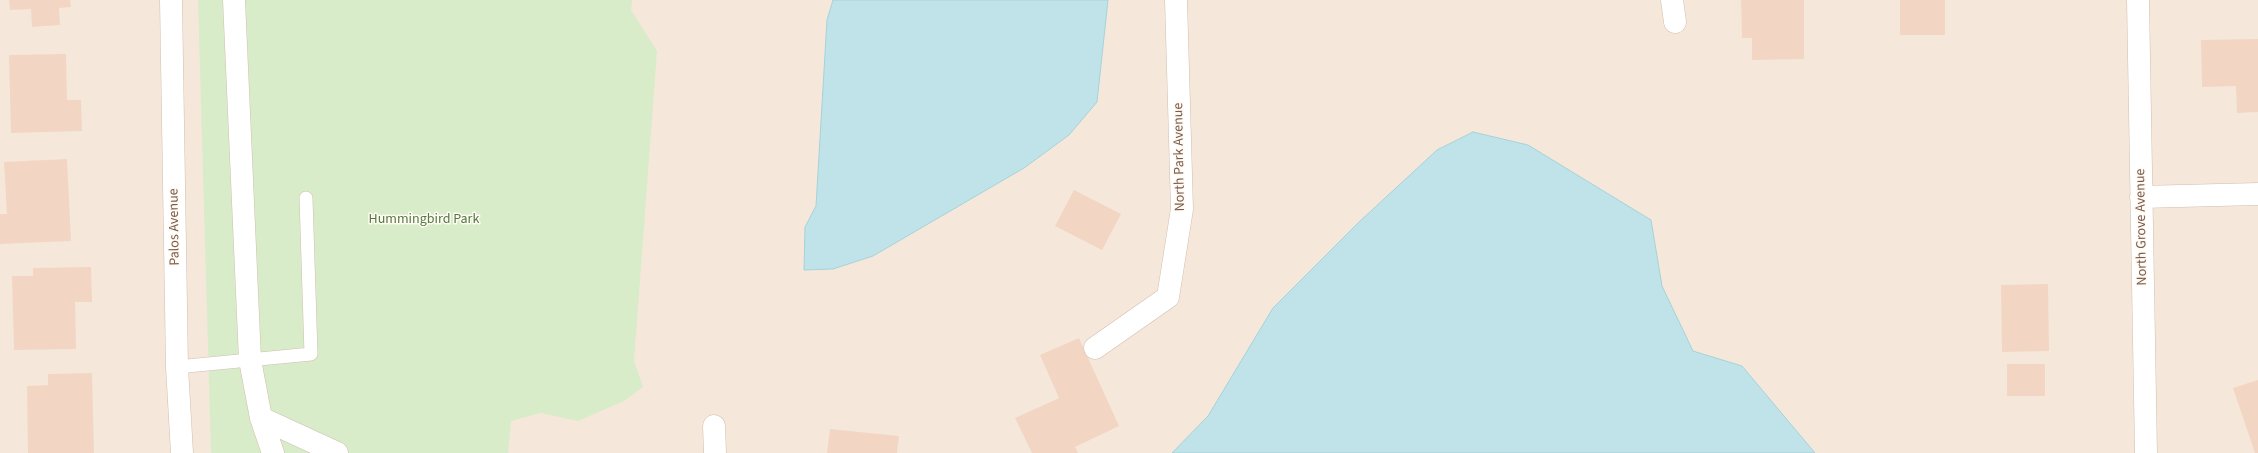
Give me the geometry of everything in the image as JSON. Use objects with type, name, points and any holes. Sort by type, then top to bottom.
[{"type":"street","name":"Palos Avenue","points":[[171,0],[177,367],[182,453]]},
{"type":"street","points":[[234,0],[250,360],[261,418],[273,453]]},
{"type":"street","name":"North Park Avenue","points":[[1095,348],[1168,297],[1182,209],[1176,0]]},
{"type":"street","points":[[1672,0],[1675,22]]},
{"type":"street","name":"North Grove Avenue","points":[[2138,0],[2146,453]]},
{"type":"street","points":[[2141,197],[2258,194]]},
{"type":"street","points":[[261,418],[337,453]]},
{"type":"street","points":[[714,426],[715,453]]},
{"type":"lane","points":[[177,367],[311,354],[306,198]]},
{"type":"shaded area","points":[[0,0],[2258,0],[2258,453],[0,453]]},
{"type":"green space","name":"Hummingbird Park","points":[[198,0],[632,0],[631,10],[657,51],[634,361],[643,387],[624,401],[578,421],[541,413],[511,421],[508,453],[211,453]]},
{"type":"water","points":[[833,0],[1108,0],[1097,102],[1069,135],[1024,168],[873,256],[833,269],[804,270],[805,227],[816,206],[827,20]]},
{"type":"water","points":[[1473,132],[1528,145],[1651,220],[1662,286],[1693,351],[1742,366],[1815,453],[1172,453],[1208,416],[1273,308],[1359,222],[1437,150]]},
{"type":"building","points":[[9,0],[70,0],[71,7],[59,8],[60,25],[32,27],[31,9],[10,10]]},
{"type":"building","points":[[1741,0],[1804,0],[1804,59],[1752,60],[1752,38],[1742,38]]},
{"type":"building","points":[[1900,0],[1945,0],[1945,35],[1900,35]]},
{"type":"building","points":[[2258,39],[2258,112],[2237,113],[2236,86],[2202,87],[2201,40]]},
{"type":"building","points":[[66,54],[67,100],[81,100],[82,131],[11,133],[9,55]]},
{"type":"building","points":[[67,159],[71,241],[0,244],[0,214],[7,214],[4,162]]},
{"type":"building","points":[[1074,190],[1121,214],[1102,250],[1055,226]]},
{"type":"building","points":[[91,267],[92,302],[75,302],[76,349],[14,350],[12,276],[33,276],[33,268]]},
{"type":"building","points":[[2048,284],[2049,351],[2002,352],[2001,285]]},
{"type":"building","points":[[1079,338],[1119,426],[1075,447],[1078,453],[1032,453],[1015,418],[1059,398],[1040,355]]},
{"type":"building","points":[[2007,364],[2045,364],[2045,396],[2007,396]]},
{"type":"building","points":[[92,373],[94,453],[28,453],[27,386],[48,385],[48,374]]},
{"type":"building","points":[[2258,380],[2258,453],[2255,453],[2233,388]]},
{"type":"building","points":[[830,429],[899,436],[897,453],[827,453]]}]
